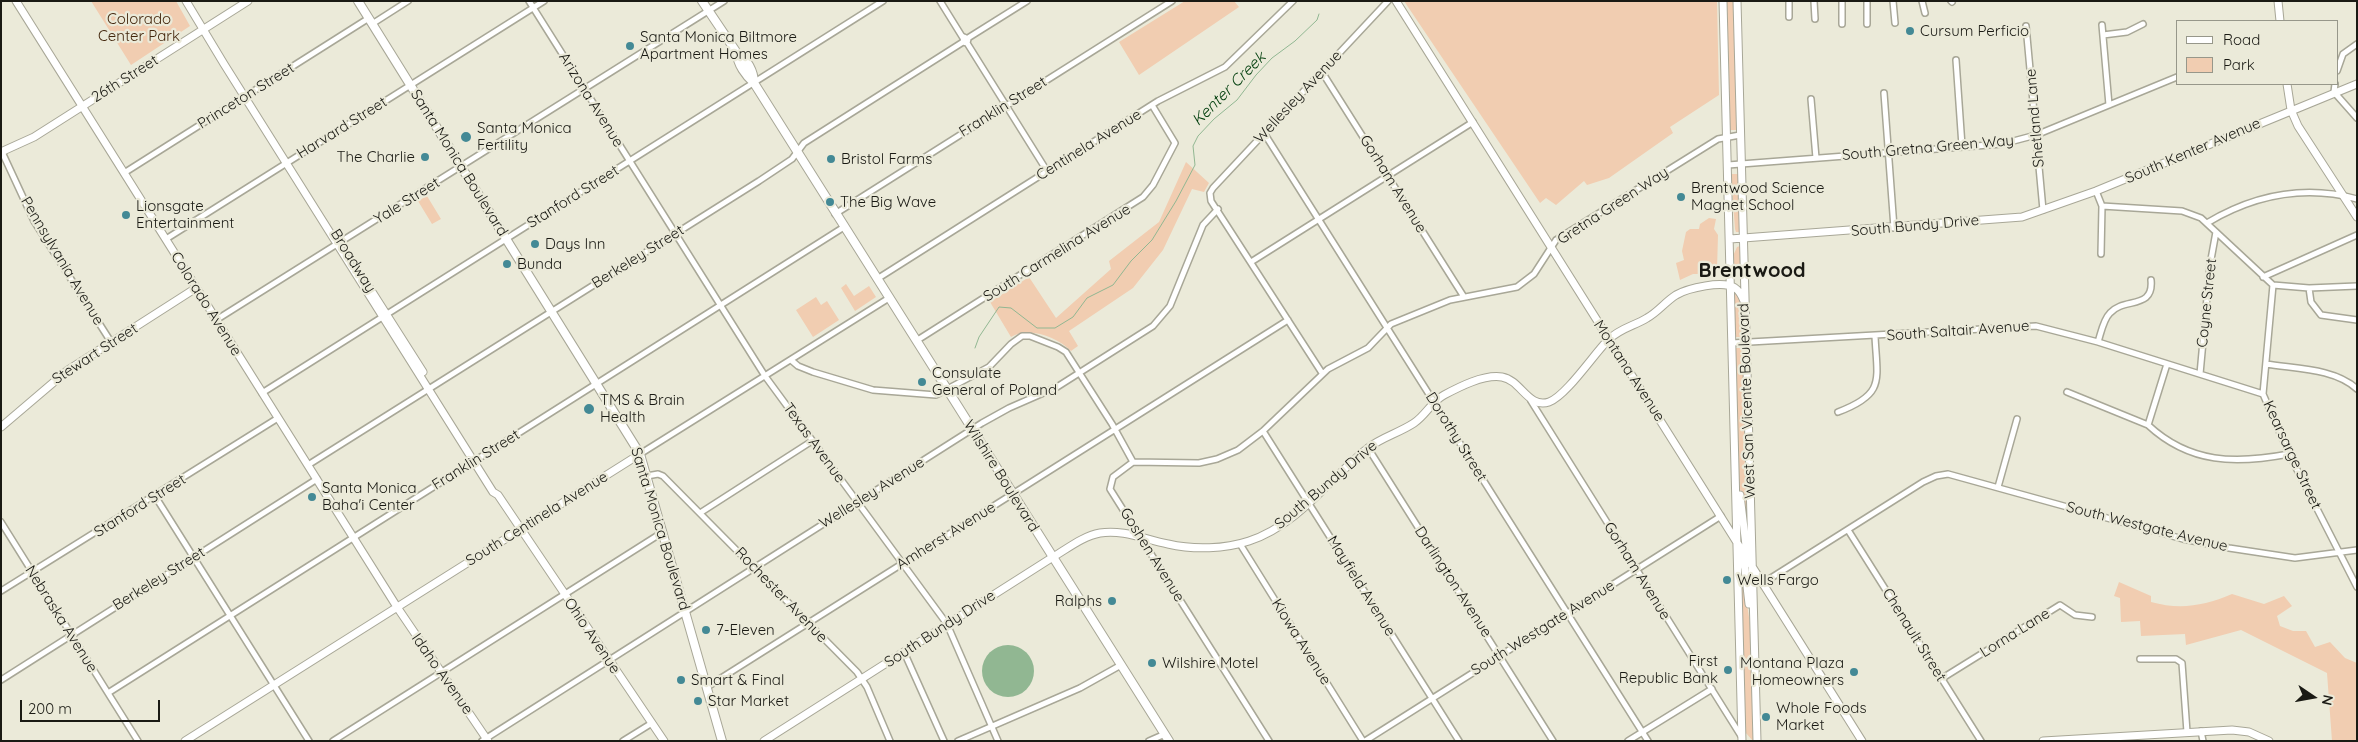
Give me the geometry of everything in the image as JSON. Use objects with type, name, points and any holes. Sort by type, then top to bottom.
[{"type":"main road","name":"Santa Monica Boulevard","points":[[358,1],[640,454],[722,741]]},
{"type":"main road","name":"Wilshire Boulevard","points":[[702,1],[737,53],[737,59],[754,83],[1167,737]]},
{"type":"street","name":"Colorado Avenue","points":[[16,1],[397,607]]},
{"type":"street","name":"Broadway","points":[[186,1],[385,316],[493,492],[498,495],[520,531]]},
{"type":"street","name":"26th Street","points":[[1,152],[34,137],[248,1]]},
{"type":"street","name":"Princeton Street","points":[[124,172],[370,21],[408,1]]},
{"type":"street","name":"Arizona Avenue","points":[[529,1],[765,376]]},
{"type":"street","name":"Harvard Street","points":[[166,239],[544,1]]},
{"type":"street","name":"Yale Street","points":[[216,320],[724,1]]},
{"type":"street","name":"Stanford Street","points":[[262,393],[883,1]]},
{"type":"street","points":[[940,1],[1047,171]]},
{"type":"street","name":"Berkeley Street","points":[[308,465],[792,159],[804,143],[1027,1]]},
{"type":"street","name":"Franklin Street","points":[[835,214],[1172,1]]},
{"type":"street","name":"Centinela Avenue","points":[[877,279],[1152,105],[1225,67],[1293,1]]},
{"type":"street","name":"Wellesley Avenue","points":[[485,740],[972,430],[1009,408],[1058,387],[1160,320],[1174,299],[1203,226],[1218,209],[1211,201],[1210,194],[1264,133],[1388,1]]},
{"type":"street","name":"Montana Avenue","points":[[1396,1],[1862,741]]},
{"type":"street","name":"West San Vicente Boulevard","points":[[1723,1],[1743,739]]},
{"type":"street","name":"West San Vicente Boulevard","points":[[1737,1],[1756,741]]},
{"type":"street","points":[[1788,1],[1788,17]]},
{"type":"street","points":[[1814,1],[1815,19]]},
{"type":"street","points":[[1842,1],[1842,24]]},
{"type":"street","points":[[1867,1],[1867,24]]},
{"type":"street","points":[[1893,1],[1896,23]]},
{"type":"street","points":[[1922,1],[1925,13]]},
{"type":"street","points":[[2278,1],[2280,20]]},
{"type":"street","points":[[2103,35],[2127,32],[2143,24]]},
{"type":"street","points":[[2102,25],[2109,105]]},
{"type":"street","name":"Shetland Lane","points":[[2026,26],[2043,210]]},
{"type":"street","points":[[2338,68],[2343,54],[2357,44]]},
{"type":"street","points":[[1956,60],[1962,146]]},
{"type":"street","name":"Gorham Avenue","points":[[1322,72],[1464,296]]},
{"type":"street","name":"South Gretna Green Way","points":[[1728,165],[2002,144],[2036,135],[2176,77]]},
{"type":"street","name":"South Kenter Avenue","points":[[2096,191],[2357,84]]},
{"type":"street","points":[[2287,85],[2291,110],[2302,133],[2357,218]]},
{"type":"street","points":[[2335,85],[2334,92],[2357,118]]},
{"type":"street","points":[[1884,93],[1894,228]]},
{"type":"street","points":[[1811,99],[1816,158]]},
{"type":"street","name":"South Carmelina Avenue","points":[[916,341],[1132,206],[1153,185],[1175,143],[1152,105]]},
{"type":"street","points":[[1251,262],[1473,122]]},
{"type":"street","name":"Dorothy Street","points":[[1264,133],[1566,614],[1648,741]]},
{"type":"street","name":"Gretna Green Way","points":[[1133,462],[1170,464],[1217,459],[1238,450],[1263,431],[1322,373],[1338,362],[1368,348],[1387,328],[1423,310],[1464,296],[1504,291],[1522,284],[1534,274],[1556,240],[1718,139],[1740,136]]},
{"type":"street","name":"Pennsylvania Avenue","points":[[1,152],[34,221],[111,342]]},
{"type":"street","points":[[2096,191],[2102,206],[2100,254]]},
{"type":"street","name":"South Bundy Drive","points":[[1730,239],[2014,218],[2096,191]]},
{"type":"street","points":[[2207,224],[2279,194],[2329,192],[2357,199]]},
{"type":"street","points":[[2102,206],[2182,211],[2193,214],[2207,224],[2273,285],[2309,288],[2357,286]]},
{"type":"street","points":[[1218,209],[1322,373]]},
{"type":"street","name":"Franklin Street","points":[[108,693],[844,227]]},
{"type":"street","name":"Coyne Street","points":[[2200,374],[2210,265],[2216,232]]},
{"type":"street","points":[[2263,277],[2357,234]]},
{"type":"street","points":[[1731,286],[1743,272]]},
{"type":"street","points":[[2098,342],[2110,312],[2117,307],[2138,302],[2148,296],[2152,280]]},
{"type":"street","name":"Kearsarge Street","points":[[2273,285],[2263,394],[2289,454],[2357,587]]},
{"type":"street","points":[[1531,401],[1540,403],[1556,397],[1609,339],[1626,326],[1650,317],[1666,303],[1685,291],[1708,286],[1731,286],[1737,289],[1744,301]]},
{"type":"street","name":"Stewart Street","points":[[1,427],[56,378],[196,288]]},
{"type":"street","points":[[2309,288],[2311,302],[2321,315],[2357,320]]},
{"type":"street","name":"South Centinela Avenue","points":[[186,741],[888,298]]},
{"type":"street","name":"Amherst Avenue","points":[[707,687],[1288,320]]},
{"type":"street","name":"South Saltair Avenue","points":[[1732,343],[2036,326],[2098,342],[2263,394]]},
{"type":"street","points":[[791,360],[798,366],[813,372],[873,390],[936,395],[947,391],[989,367],[1013,342],[1026,336],[1062,349],[1133,462]]},
{"type":"street","points":[[1838,412],[1867,397],[1875,389],[1877,380],[1875,336]]},
{"type":"street","points":[[2148,425],[2167,364]]},
{"type":"street","points":[[2266,364],[2332,374],[2343,378],[2357,388]]},
{"type":"street","name":"Texas Avenue","points":[[765,376],[946,624],[998,741]]},
{"type":"street","name":"South Bundy Drive","points":[[764,741],[946,624],[1081,541],[1100,533],[1122,533],[1188,547],[1240,544],[1273,531],[1309,503],[1368,448],[1386,436],[1413,424],[1434,401],[1484,378],[1497,377],[1514,382],[1531,401]]},
{"type":"street","points":[[2067,392],[2148,425],[2177,446],[2210,458],[2254,460],[2289,454]]},
{"type":"street","name":"Gorham Avenue","points":[[1531,401],[1743,739]]},
{"type":"street","name":"Stanford Street","points":[[1,591],[278,418]]},
{"type":"street","points":[[1998,487],[2017,419]]},
{"type":"street","name":"Mayfield Avenue","points":[[1263,431],[1459,741]]},
{"type":"street","points":[[700,513],[812,441]]},
{"type":"street","name":"Darlington Avenue","points":[[1368,448],[1553,741]]},
{"type":"street","name":"Goshen Avenue","points":[[1133,462],[1112,477],[1110,486],[1269,741]]},
{"type":"street","name":"Rochester Avenue","points":[[647,476],[657,474],[663,476],[863,679],[890,741]]},
{"type":"street","name":"South Westgate Avenue","points":[[1762,583],[1904,493],[1936,476],[1952,474],[2202,543],[2291,558],[2357,550]]},
{"type":"street","name":"Berkeley Street","points":[[1,680],[317,479]]},
{"type":"street","points":[[1735,482],[1740,498],[1745,548],[1752,566]]},
{"type":"street","points":[[155,496],[310,741]]},
{"type":"street","name":"South Westgate Avenue","points":[[1364,741],[1721,516]]},
{"type":"street","name":"Nebraska Avenue","points":[[1,522],[138,741]]},
{"type":"street","name":"Chenault Street","points":[[1848,530],[1981,741]]},
{"type":"street","name":"Ohio Avenue","points":[[520,531],[664,741]]},
{"type":"street","points":[[333,741],[663,532]]},
{"type":"street","points":[[1737,542],[1744,561],[1753,626]]},
{"type":"street","name":"Kiowa Avenue","points":[[1240,544],[1364,741]]},
{"type":"street","name":"Lorna Lane","points":[[1941,679],[2060,605],[2076,614],[2092,617]]},
{"type":"street","name":"Idaho Avenue","points":[[397,607],[485,740]]},
{"type":"street","points":[[904,652],[944,741]]},
{"type":"street","points":[[2140,659],[2176,659],[2182,663],[2187,732]]},
{"type":"street","points":[[958,741],[1091,683],[1121,665]]},
{"type":"street","points":[[1628,741],[1712,689]]},
{"type":"street","points":[[623,741],[652,722]]},
{"type":"street","points":[[2201,731],[2203,741]]},
{"type":"street","points":[[2043,741],[2201,731],[2240,731],[2269,741]]},
{"type":"street","points":[[1148,741],[1167,737]]},
{"type":"green space","name":"Colorado Center Park","points":[[91,1],[176,1],[190,26],[131,65]]},
{"type":"green space","points":[[1185,1],[1234,1],[1239,7],[1139,75],[1119,42]]},
{"type":"green space","points":[[1404,1],[1717,1],[1719,95],[1670,127],[1673,133],[1609,178],[1587,185],[1584,181],[1556,205],[1546,198],[1540,203]]},
{"type":"green space","points":[[1727,1],[1734,1],[1738,130],[1730,130]]},
{"type":"green space","points":[[1186,162],[1209,183],[1204,192],[1192,189],[1163,250],[1133,288],[1069,331],[1078,346],[1071,351],[1058,341],[1034,333],[1018,334],[1011,337],[990,302],[1029,277],[1056,318],[1111,269],[1109,261],[1159,222]]},
{"type":"green space","points":[[1731,174],[1739,174],[1740,232],[1736,232],[1735,229]]},
{"type":"green space","points":[[427,196],[441,219],[432,224],[418,201]]},
{"type":"green space","points":[[1709,218],[1716,219],[1714,229],[1718,235],[1717,270],[1713,274],[1693,274],[1680,280],[1676,263],[1684,260],[1682,251],[1686,232],[1690,229],[1699,229],[1700,224]]},
{"type":"green space","points":[[1740,246],[1741,264],[1738,276],[1734,278],[1733,256],[1737,247]]},
{"type":"green space","points":[[846,284],[854,296],[869,286],[876,297],[855,311],[841,288]]},
{"type":"green space","points":[[1734,293],[1737,293],[1739,296],[1743,337],[1735,337]]},
{"type":"green space","points":[[816,297],[821,305],[827,301],[839,320],[813,337],[796,310]]},
{"type":"green space","points":[[1735,348],[1743,348],[1748,543],[1739,482]]},
{"type":"green space","points":[[1741,564],[1750,624],[1753,741],[1745,732]]},
{"type":"green space","points":[[2119,582],[2151,596],[2151,602],[2172,606],[2202,604],[2232,594],[2264,604],[2284,596],[2292,606],[2277,616],[2280,626],[2293,631],[2306,631],[2315,647],[2330,642],[2345,658],[2357,663],[2357,741],[2332,741],[2327,673],[2241,630],[2186,645],[2185,634],[2141,636],[2140,621],[2121,622],[2120,598],[2114,596]]},
{"type":"shaded area","points":[[1008,645],[1022,649],[1030,657],[1034,671],[1030,685],[1022,693],[1008,697],[994,693],[986,685],[982,671],[986,657],[994,649]]},
{"type":"waterway","name":"Kenter Creek","points":[[975,348],[979,337],[999,307],[1011,308],[1037,328],[1055,328],[1073,317],[1087,298],[1113,285],[1131,261],[1152,240],[1176,201],[1195,165],[1193,146],[1198,136],[1214,119],[1237,100],[1272,58],[1295,41],[1317,20],[1319,14]]},
{"type":"place","name":"Cursum Perficio","points":[[1910,31]]},
{"type":"place","name":"Santa Monica Biltmore Apartment Homes","points":[[630,46]]},
{"type":"place","name":"Santa Monica Fertility","points":[[466,137]]},
{"type":"place","name":"The Charlie","points":[[425,157]]},
{"type":"place","name":"Bristol Farms","points":[[831,159]]},
{"type":"place","name":"Brentwood Science Magnet School","points":[[1681,197]]},
{"type":"place","name":"The Big Wave","points":[[830,202]]},
{"type":"place","name":"Lionsgate Entertainment","points":[[126,215]]},
{"type":"place","name":"Days Inn","points":[[535,244]]},
{"type":"place","name":"Bunda","points":[[507,264]]},
{"type":"place","name":"Consulate General of Poland","points":[[922,382]]},
{"type":"place","name":"TMS & Brain Health","points":[[589,409]]},
{"type":"place","name":"Santa Monica Baha'i Center","points":[[312,497]]},
{"type":"place","name":"Wells Fargo","points":[[1727,580]]},
{"type":"place","name":"Ralphs","points":[[1112,601]]},
{"type":"place","name":"7-Eleven","points":[[706,630]]},
{"type":"place","name":"Wilshire Motel","points":[[1152,663]]},
{"type":"place","name":"First Republic Bank","points":[[1728,670]]},
{"type":"place","name":"Montana Plaza Homeowners","points":[[1854,672]]},
{"type":"place","name":"Smart & Final","points":[[681,680]]},
{"type":"place","name":"Star Market","points":[[698,701]]},
{"type":"place","name":"Whole Foods Market","points":[[1766,717]]},
{"type":"district","name":"Brentwood","points":[[1752,271]]}]
